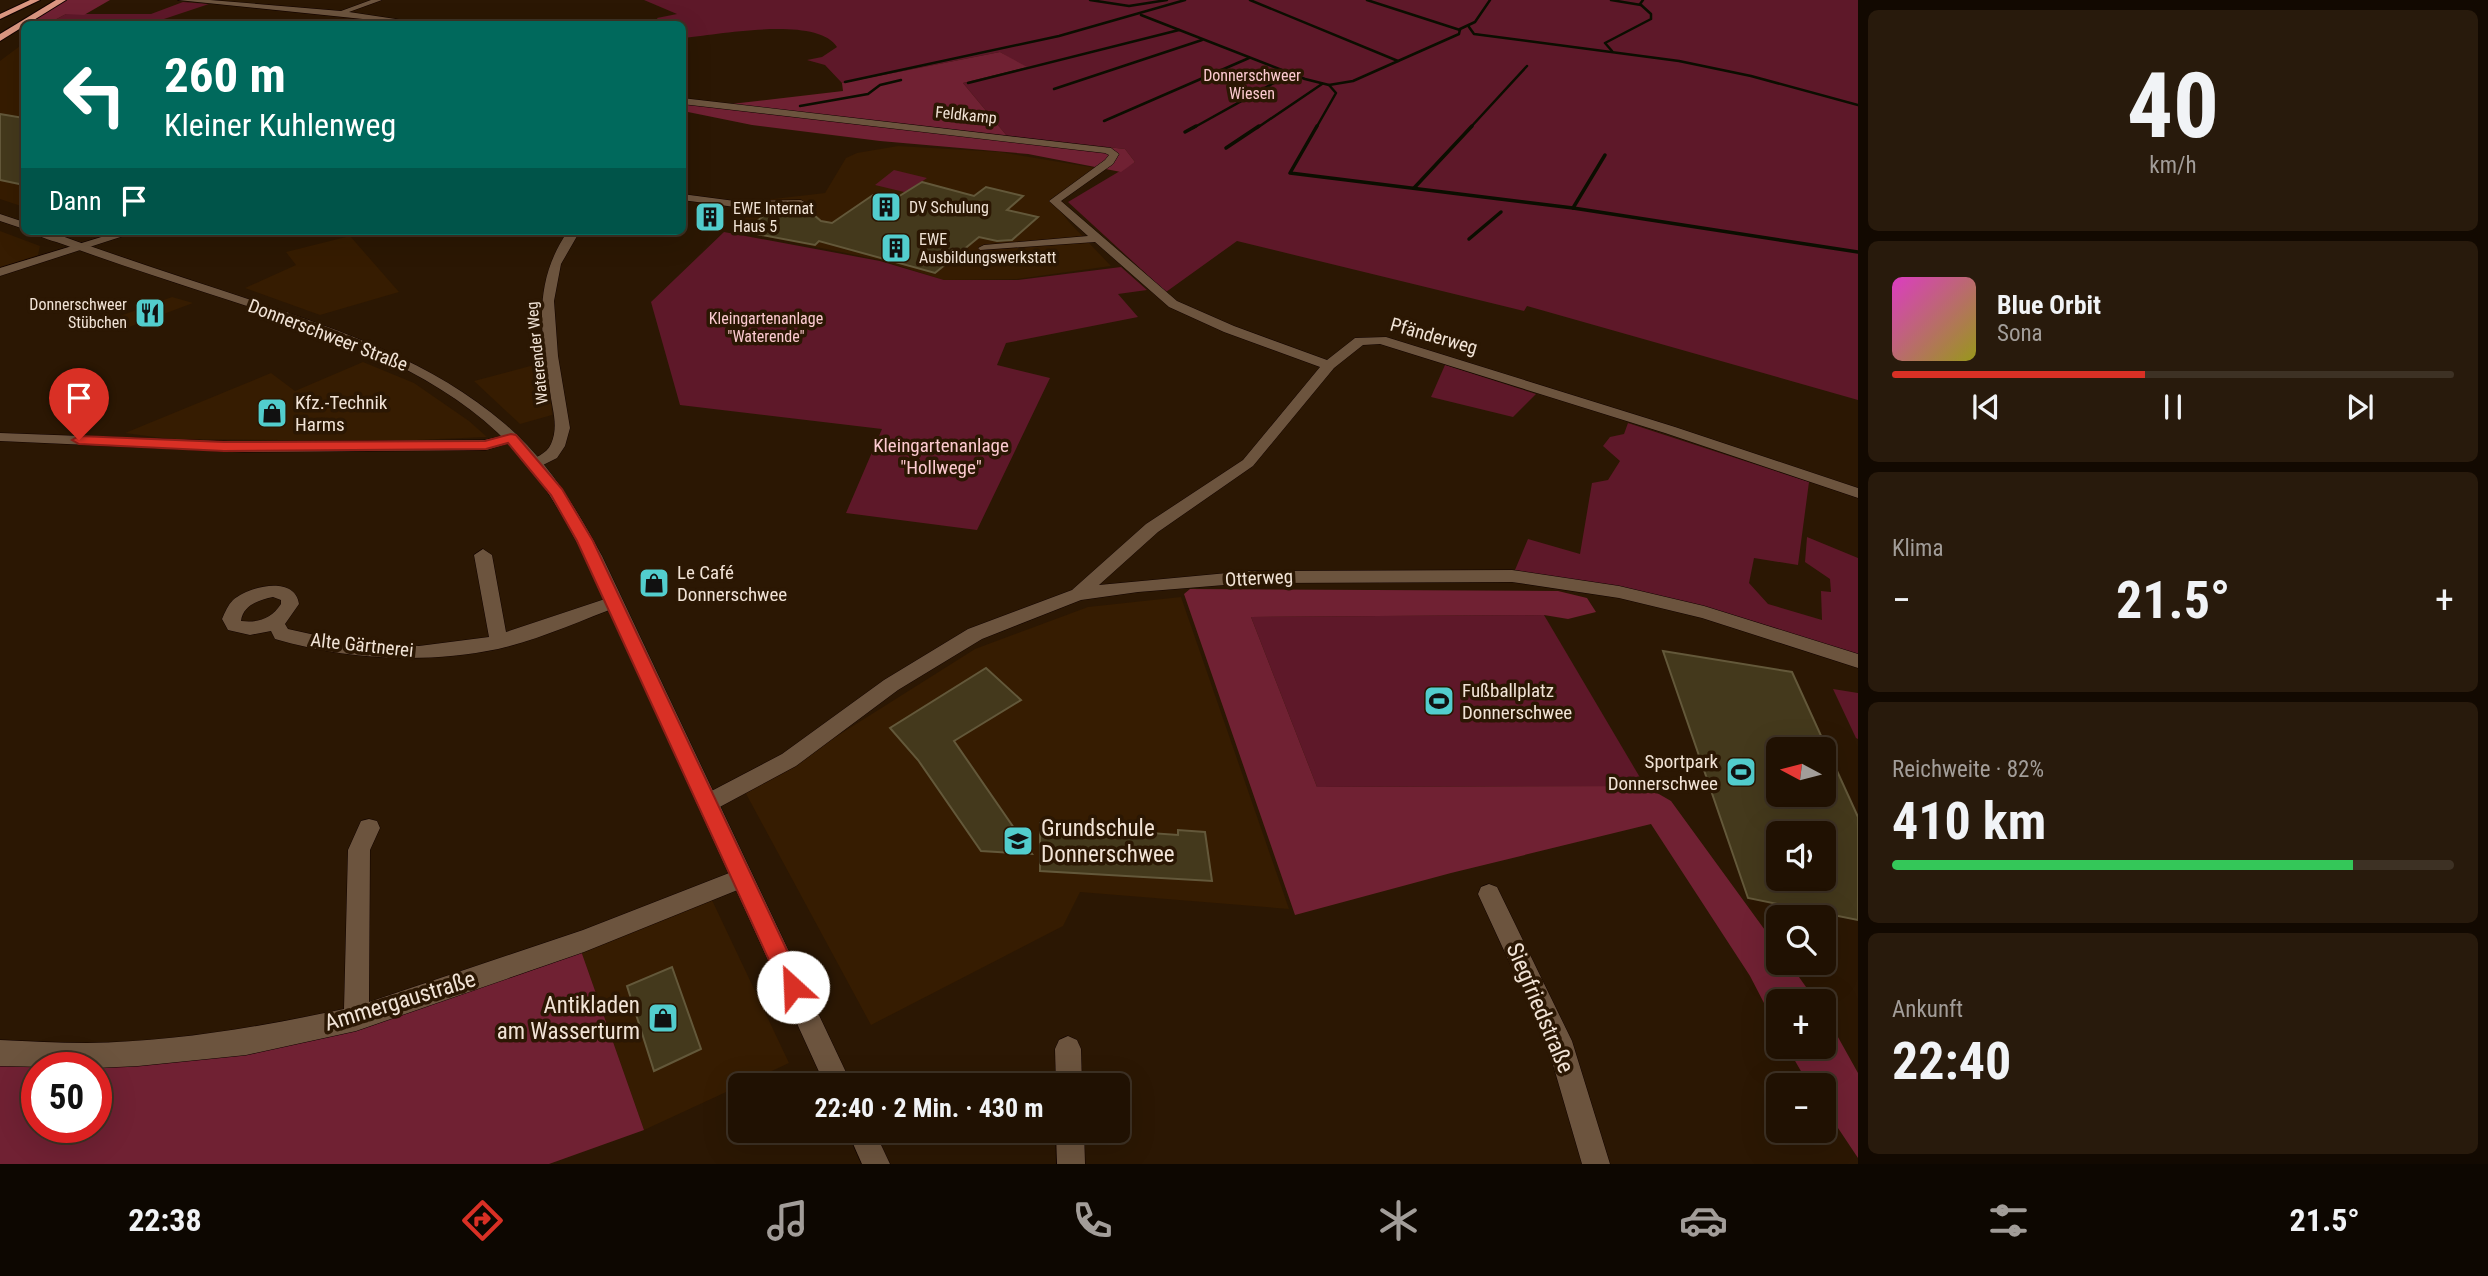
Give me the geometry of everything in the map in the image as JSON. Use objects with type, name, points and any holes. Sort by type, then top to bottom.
[{"type":"highway","points":[[0,19],[36,0]]},
{"type":"highway","points":[[0,19],[42,0]]},
{"type":"highway","points":[[0,30],[55,0]]},
{"type":"highway","points":[[28,21],[62,0]]},
{"type":"highway","points":[[0,38],[21,25]]},
{"type":"street","points":[[182,0],[401,21]]},
{"type":"street","points":[[338,13],[378,0]]},
{"type":"street","name":"Feldkamp","points":[[686,101],[1108,150],[1114,154],[1109,162],[1055,201],[1173,304],[1329,366]]},
{"type":"street","points":[[686,198],[735,204],[801,203]]},
{"type":"street","points":[[0,217],[21,225]]},
{"type":"street","name":"Donnerschweer Straße","points":[[48,235],[300,322],[404,363],[467,400],[536,464],[577,525],[833,1073]]},
{"type":"street","points":[[0,272],[120,235]]},
{"type":"street","name":"Waterender Weg","points":[[536,464],[549,459],[559,446],[563,428],[548,315],[549,285],[564,245],[571,235]]},
{"type":"street","points":[[984,248],[1096,239]]},
{"type":"street","name":"Pfänderweg","points":[[1078,594],[1152,528],[1248,463],[1329,366],[1360,341],[1381,340],[1657,426],[1858,493]]},
{"type":"street","points":[[0,437],[269,447],[486,445],[511,438]]},
{"type":"street","points":[[483,555],[499,642]]},
{"type":"street","name":"Otterweg","points":[[708,803],[789,760],[891,685],[975,635],[1078,594],[1138,586],[1249,577],[1512,576],[1619,592],[1704,612],[1858,661]]},
{"type":"street","name":"Alte Gärtnerei","points":[[274,622],[282,634],[333,646],[419,653],[499,642],[614,602]]},
{"type":"street","points":[[356,1019],[359,849],[369,828]]},
{"type":"street","name":"Ammergaustraße","points":[[0,1053],[88,1056],[138,1054],[246,1042],[356,1019],[584,941],[742,878]]},
{"type":"street","name":"Siegfriedstraße","points":[[1489,894],[1559,1041],[1596,1164]]},
{"type":"street","points":[[1068,1049],[1069,1073]]},
{"type":"street","points":[[866,1143],[876,1164]]},
{"type":"street","points":[[1070,1143],[1071,1164]]},
{"type":"shaded area","points":[[66,0],[110,0],[84,15],[66,14],[53,21],[33,21]]},
{"type":"shaded area","points":[[21,45],[21,206],[0,199],[0,61]]},
{"type":"shaded area","points":[[1000,52],[1027,67],[963,83],[1007,136],[1125,149],[1135,162],[1121,172],[1028,154],[880,141],[752,125],[686,112],[686,102],[731,104],[843,91],[842,83]]},
{"type":"shaded area","points":[[898,146],[1000,152],[1096,168],[1051,199],[1111,266],[1017,279],[944,280],[880,260],[732,230],[765,200],[825,193],[846,158],[857,153]]},
{"type":"shaded area","points":[[0,231],[40,246],[38,255],[0,268]]},
{"type":"shaded area","points":[[350,236],[399,292],[320,315],[245,288],[296,265],[286,252]]},
{"type":"shaded area","points":[[172,297],[193,303],[129,327],[120,316]]},
{"type":"shaded area","points":[[549,361],[552,415],[520,424],[474,381]]},
{"type":"shaded area","points":[[363,362],[414,383],[469,421],[487,437],[392,441],[169,439],[125,433],[271,373],[295,391]]},
{"type":"shaded area","points":[[1190,589],[1558,591],[1587,598],[1596,612],[1568,619],[1544,615],[1251,617],[1317,787],[1645,786],[1671,801],[1766,932],[1766,975],[1798,975],[1807,989],[1766,989],[1766,1007],[1750,976],[1651,824],[1295,915],[1184,594]]},
{"type":"shaded area","name":"Grundschule Donnerschwee","points":[[1181,597],[1289,909],[1080,892],[1063,926],[871,1025],[744,790],[799,760],[975,649],[1088,607]]},
{"type":"shaded area","points":[[711,898],[789,1063],[767,1073],[728,1073],[728,1091],[644,1130],[580,948]]},
{"type":"shaded area","points":[[580,948],[644,1130],[549,1164],[0,1164],[0,1065],[21,1064],[21,1143],[112,1143],[112,1059],[241,1052],[371,1026]]},
{"type":"shaded area","points":[[1836,1034],[1858,1073],[1858,1158],[1836,1125],[1836,1073],[1802,1073],[1794,1059],[1836,1059]]},
{"type":"green space","name":"Donnerschweer Wiesen","points":[[644,0],[1858,0],[1858,400],[1527,306],[1524,311],[1237,241],[1166,292],[1068,202],[1135,162],[1125,149],[1007,136],[963,83],[1026,68],[1000,52],[842,83],[825,65],[807,60],[822,57],[837,47],[826,37],[788,29],[765,29],[686,38],[686,21],[658,21],[657,18],[677,14]]},
{"type":"green space","points":[[183,2],[209,4],[158,21],[53,21],[66,14],[151,14]]},
{"type":"green space","points":[[894,170],[927,178],[911,189],[929,198],[875,185]]},
{"type":"green space","points":[[724,232],[880,261],[944,280],[1018,280],[1121,267],[1147,290],[1118,294],[1138,317],[1006,343],[997,365],[1050,378],[977,530],[846,513],[882,429],[680,405],[651,302]]},
{"type":"green space","points":[[1445,365],[1536,394],[1513,417],[1431,397]]},
{"type":"green space","points":[[1628,423],[1809,482],[1798,565],[1754,558],[1749,583],[1768,604],[1822,620],[1821,591],[1831,592],[1830,579],[1805,562],[1807,537],[1858,558],[1858,656],[1673,599],[1515,570],[1528,539],[1580,554],[1592,483],[1608,480],[1620,461],[1603,446],[1610,437],[1624,434]]},
{"type":"green space","name":"Fußballplatz Donnerschwee","points":[[1544,615],[1645,786],[1317,787],[1251,617]]},
{"type":"green space","points":[[1833,689],[1858,693],[1858,739],[1856,738]]},
{"type":"building","points":[[0,114],[21,118],[21,184],[0,180]]},
{"type":"building","points":[[922,182],[974,196],[986,187],[1023,196],[1007,210],[1038,217],[1012,240],[997,241],[979,237],[935,273],[819,241],[815,245],[751,233],[761,224],[754,224],[771,209],[815,216],[821,221],[832,223],[873,195],[893,200]]},
{"type":"building","name":"Sportpark Donnerschwee","points":[[1663,651],[1792,672],[1822,737],[1766,737],[1766,807],[1836,807],[1836,769],[1858,817],[1858,920],[1836,916],[1836,905],[1783,905],[1748,898]]},
{"type":"building","name":"Grundschule Donnerschwee","points":[[986,668],[1021,700],[954,741],[1032,854],[981,851],[918,760],[890,728]]},
{"type":"building","name":"Grundschule Donnerschwee","points":[[1040,823],[1067,823],[1067,830],[1108,833],[1108,830],[1178,835],[1178,830],[1205,832],[1212,881],[1040,871]]},
{"type":"building","name":"Antikladen am Wasserturm","points":[[672,967],[701,1049],[654,1071],[627,986]]},
{"type":"waterway","points":[[1090,0],[1129,6],[1167,0]]},
{"type":"waterway","points":[[845,82],[1059,36],[1185,0]]},
{"type":"waterway","points":[[1250,0],[1398,61]]},
{"type":"waterway","points":[[1367,0],[1460,30]]},
{"type":"waterway","points":[[1460,30],[1475,22],[1490,0]]},
{"type":"waterway","points":[[1611,0],[1641,5]]},
{"type":"waterway","points":[[1612,51],[1605,43],[1651,19],[1651,14],[1640,4],[1643,0]]},
{"type":"waterway","points":[[1141,15],[1305,79],[1329,85]]},
{"type":"waterway","points":[[1469,27],[1474,34],[1679,61],[1751,76],[1858,105]]},
{"type":"waterway","points":[[968,83],[1179,30]]},
{"type":"waterway","points":[[1329,85],[1353,81],[1459,34],[1460,30]]},
{"type":"waterway","points":[[1054,89],[1202,40]]},
{"type":"waterway","points":[[1104,121],[1249,58]]},
{"type":"waterway","points":[[1470,128],[1527,66]]},
{"type":"waterway","points":[[1193,128],[1290,74]]},
{"type":"waterway","points":[[800,106],[868,94],[880,85],[901,80]]},
{"type":"waterway","points":[[1257,128],[1322,84]]},
{"type":"waterway","points":[[1316,128],[1336,93],[1329,85]]},
{"type":"waterway","points":[[1185,132],[1196,126]]},
{"type":"waterway","points":[[1226,148],[1259,126]]},
{"type":"waterway","points":[[1317,126],[1290,173],[1573,208]]},
{"type":"waterway","points":[[1414,188],[1472,126]]},
{"type":"waterway","points":[[1573,208],[1605,155]]},
{"type":"waterway","points":[[1573,208],[1858,252]]},
{"type":"waterway","points":[[1469,239],[1501,212]]},
{"type":"place","name":"DV Schulung","points":[[886,207]]},
{"type":"place","name":"EWE Internat Haus 5","points":[[710,217]]},
{"type":"place","name":"EWE Ausbildungswerkstatt","points":[[896,248]]},
{"type":"place","name":"Donnerschweer Stübchen","points":[[150,313]]},
{"type":"place","name":"Kfz.-Technik Harms","points":[[272,413]]},
{"type":"place","name":"Le Café Donnerschwee","points":[[654,583]]},
{"type":"place","name":"Fußballplatz Donnerschwee","points":[[1439,701]]},
{"type":"place","name":"Sportpark Donnerschwee","points":[[1741,772]]},
{"type":"place","name":"Grundschule Donnerschwee","points":[[1018,841]]},
{"type":"place","name":"Antikladen am Wasserturm","points":[[663,1018]]},
{"type":"route","points":[[79,440],[224,447],[344,447],[486,445],[511,438],[536,464],[557,492],[593,556],[793,987]]},
{"type":"park label","name":"Kleingartenanlage \"Waterende\"","points":[[766,327]]},
{"type":"park label","name":"Kleingartenanlage \"Hollwege\"","points":[[941,456]]}]
